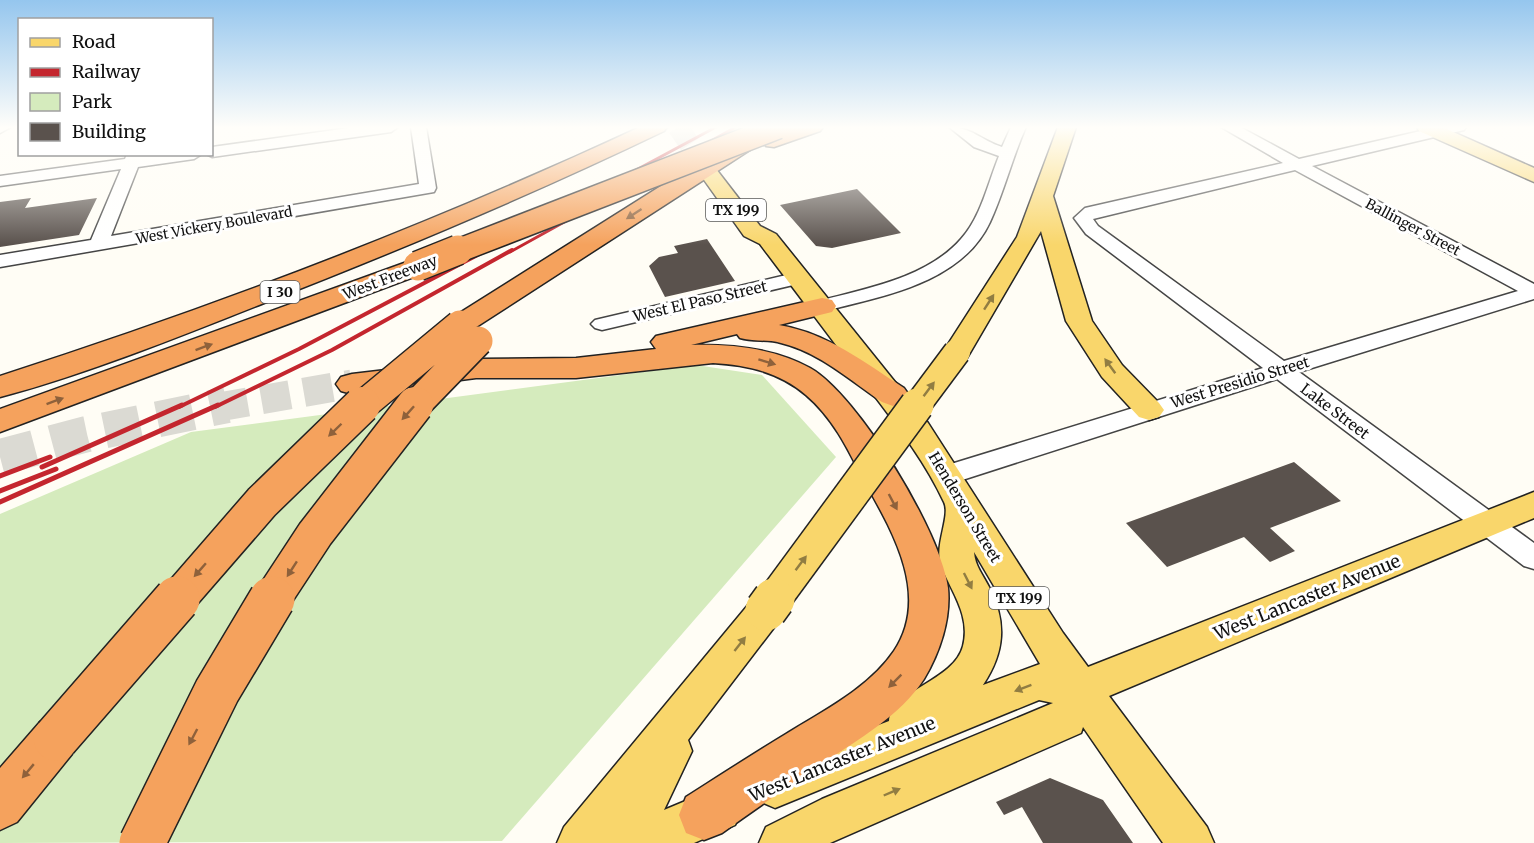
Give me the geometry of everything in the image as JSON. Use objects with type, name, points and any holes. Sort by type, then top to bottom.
[{"type":"highway","points":[[146,354],[576,166]]},
{"type":"highway","name":"West Freeway","points":[[0,421],[146,354],[417,243],[625,166]]},
{"type":"highway","name":"West Freeway","points":[[0,387],[146,354],[418,266],[676,166]]},
{"type":"highway","points":[[418,266],[701,166]]},
{"type":"highway","points":[[142,843],[249,634],[315,534],[404,417],[473,345],[601,236],[710,166]]},
{"type":"highway","points":[[668,341],[822,306]]},
{"type":"highway","points":[[352,384],[473,345],[668,341],[762,331],[782,333],[815,344],[892,395]]},
{"type":"highway","points":[[0,805],[262,502],[371,397],[473,345],[576,368],[711,355],[759,359],[787,369],[821,389],[838,406],[860,439],[916,546],[927,578],[927,615],[918,645],[903,673],[862,710],[704,815]]},
{"type":"main road","points":[[580,843],[766,610],[957,351],[1029,237],[1052,166]]},
{"type":"main road","points":[[1512,166],[1534,176]]},
{"type":"main road","name":"Henderson Street","points":[[717,168],[752,231],[768,239],[892,395],[955,490],[1030,615],[1080,689],[1191,843]]},
{"type":"main road","points":[[1042,195],[1079,321],[1112,371],[1149,410]]},
{"type":"main road","points":[[867,748],[964,681],[980,655],[983,639],[982,615],[976,596],[957,559],[955,490]]},
{"type":"main road","name":"West Lancaster Avenue","points":[[641,843],[867,748],[1038,682],[1080,689],[1534,504]]},
{"type":"main road","points":[[623,843],[664,764],[713,678]]},
{"type":"main road","points":[[782,843],[836,829],[1066,719],[1080,689]]},
{"type":"street","points":[[0,181],[89,166]]},
{"type":"street","points":[[99,244],[130,166]]},
{"type":"street","name":"West Vickery Boulevard","points":[[0,261],[428,188],[424,166]]},
{"type":"street","points":[[822,306],[914,278],[932,270],[963,248],[980,226],[1001,166]]},
{"type":"street","name":"Lake Street","points":[[1292,166],[1091,212],[1083,218],[1092,230],[1534,558]]},
{"type":"street","name":"Ballinger Street","points":[[1300,166],[1534,292]]},
{"type":"street","name":"West El Paso Street","points":[[602,324],[799,278]]},
{"type":"street","name":"West Presidio Street","points":[[955,490],[1149,410],[1534,292]]},
{"type":"green space","points":[[696,365],[762,375],[836,457],[502,841],[0,843],[0,514],[191,432]]},
{"type":"building","points":[[857,189],[901,233],[832,248],[816,246],[780,205]]},
{"type":"building","points":[[31,198],[25,208],[97,198],[79,235],[0,247],[0,202]]},
{"type":"building","points":[[707,239],[735,281],[665,297],[649,266],[659,257],[678,253],[674,246]]},
{"type":"building","points":[[1294,462],[1341,501],[1270,528],[1295,551],[1270,562],[1244,537],[1167,567],[1126,523]]},
{"type":"building","points":[[1050,778],[1103,800],[1133,843],[1043,843],[1022,807],[1004,815],[996,802]]},
{"type":"tunnel","points":[[705,166],[709,173]]},
{"type":"tunnel","points":[[219,407],[352,384]]},
{"type":"tunnel","points":[[0,457],[87,434],[227,405]]},
{"type":"railway","points":[[484,252],[643,166]]},
{"type":"railway","points":[[510,252],[665,166]]},
{"type":"railway","points":[[179,407],[299,349],[487,250]]},
{"type":"railway","points":[[215,407],[332,350],[512,250]]},
{"type":"railway","points":[[42,467],[182,405]]},
{"type":"railway","points":[[0,502],[218,405]]},
{"type":"railway","points":[[0,476],[50,457]]},
{"type":"railway","points":[[0,491],[56,469]]}]
